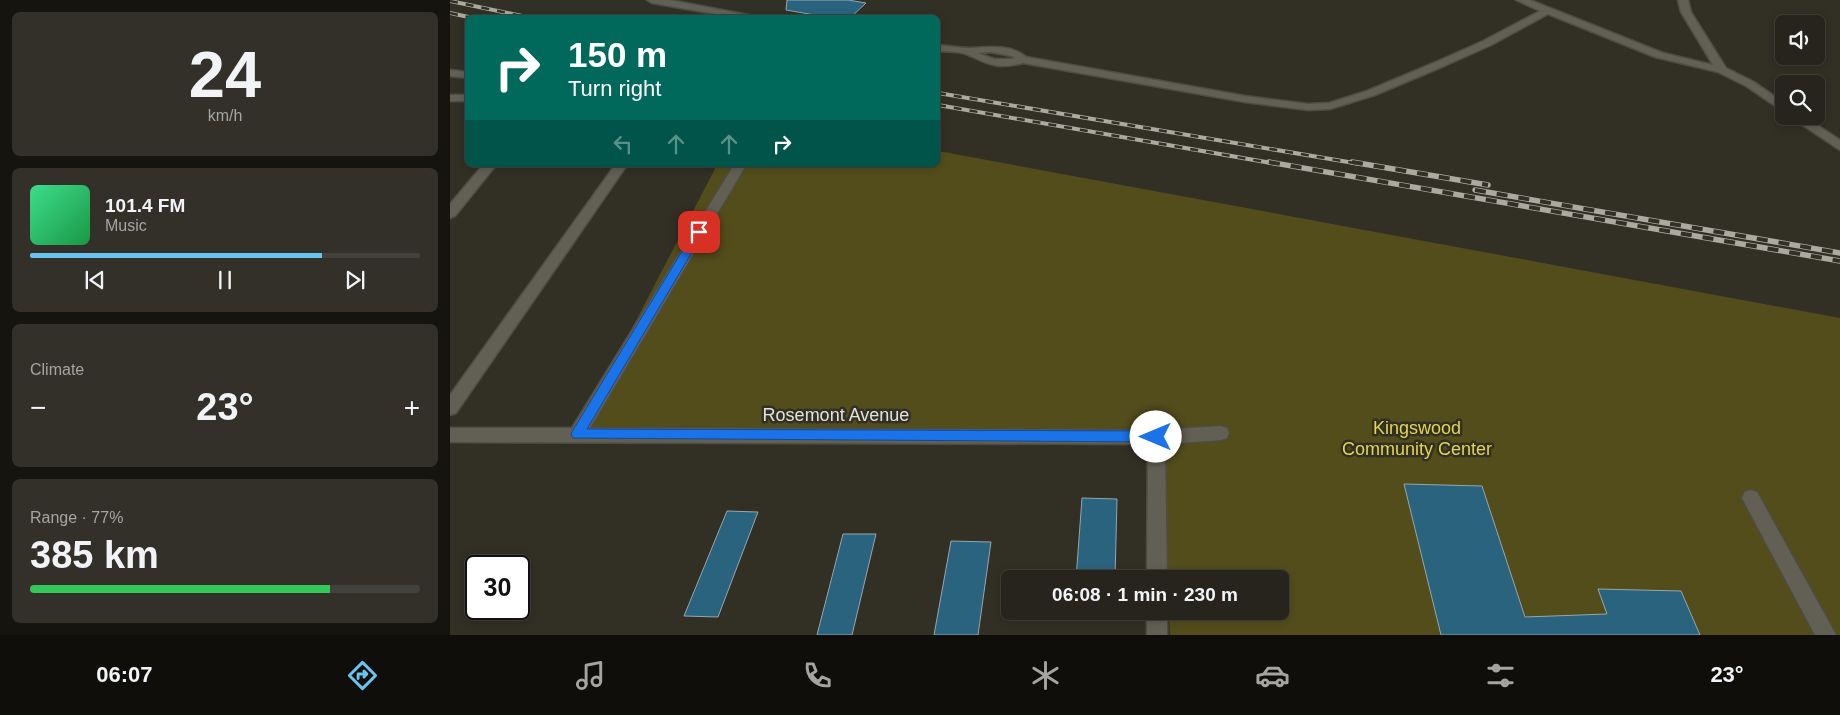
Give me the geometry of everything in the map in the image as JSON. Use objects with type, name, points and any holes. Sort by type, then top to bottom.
[{"type":"street","points":[[652,0],[741,15]]},
{"type":"street","points":[[1520,0],[1659,56],[1722,70],[1750,84],[1775,102]]},
{"type":"street","points":[[1683,0],[1686,12],[1722,70]]},
{"type":"street","points":[[940,48],[968,51],[977,59],[1010,65],[1023,60],[1245,99],[1299,106],[1330,106],[1371,93],[1440,64],[1487,43],[1548,11]]},
{"type":"street","points":[[450,73],[465,75]]},
{"type":"street","points":[[450,98],[465,96]]},
{"type":"street","points":[[1808,125],[1840,146]]},
{"type":"street","points":[[450,213],[488,167]]},
{"type":"street","points":[[450,408],[620,167]]},
{"type":"street","points":[[577,434],[739,167]]},
{"type":"street","name":"Rosemont Avenue","points":[[450,435],[1156,437],[1221,432]]},
{"type":"street","points":[[1156,437],[1157,570]]},
{"type":"street","points":[[1751,498],[1826,635]]},
{"type":"street","points":[[1157,620],[1157,635]]},
{"type":"green space","name":"Kingswood Community Center","points":[[940,151],[1840,318],[1840,635],[1170,635],[1169,620],[1289,620],[1289,570],[1168,570],[1164,436],[577,434],[716,167],[940,167]]},
{"type":"building","points":[[787,0],[848,0],[866,3],[853,15],[815,15],[786,10]]},
{"type":"building","name":"Kingswood Community Center","points":[[1404,484],[1482,486],[1525,617],[1607,614],[1598,589],[1681,591],[1700,635],[1441,635]]},
{"type":"building","points":[[1082,498],[1117,499],[1115,570],[1077,570]]},
{"type":"building","points":[[727,511],[758,512],[718,617],[684,616]]},
{"type":"building","points":[[843,534],[876,534],[852,635],[817,635]]},
{"type":"building","points":[[951,541],[991,542],[978,635],[934,635]]},
{"type":"railway","points":[[450,1],[518,15]]},
{"type":"railway","points":[[450,13],[465,16]]},
{"type":"railway","points":[[940,93],[1360,164]]},
{"type":"railway","points":[[940,105],[1277,164]]},
{"type":"railway","points":[[1269,162],[1840,261]]},
{"type":"railway","points":[[1352,162],[1488,185]]},
{"type":"railway","points":[[1475,190],[1840,253]]},
{"type":"route","points":[[699,232],[577,434],[1156,437]]}]
